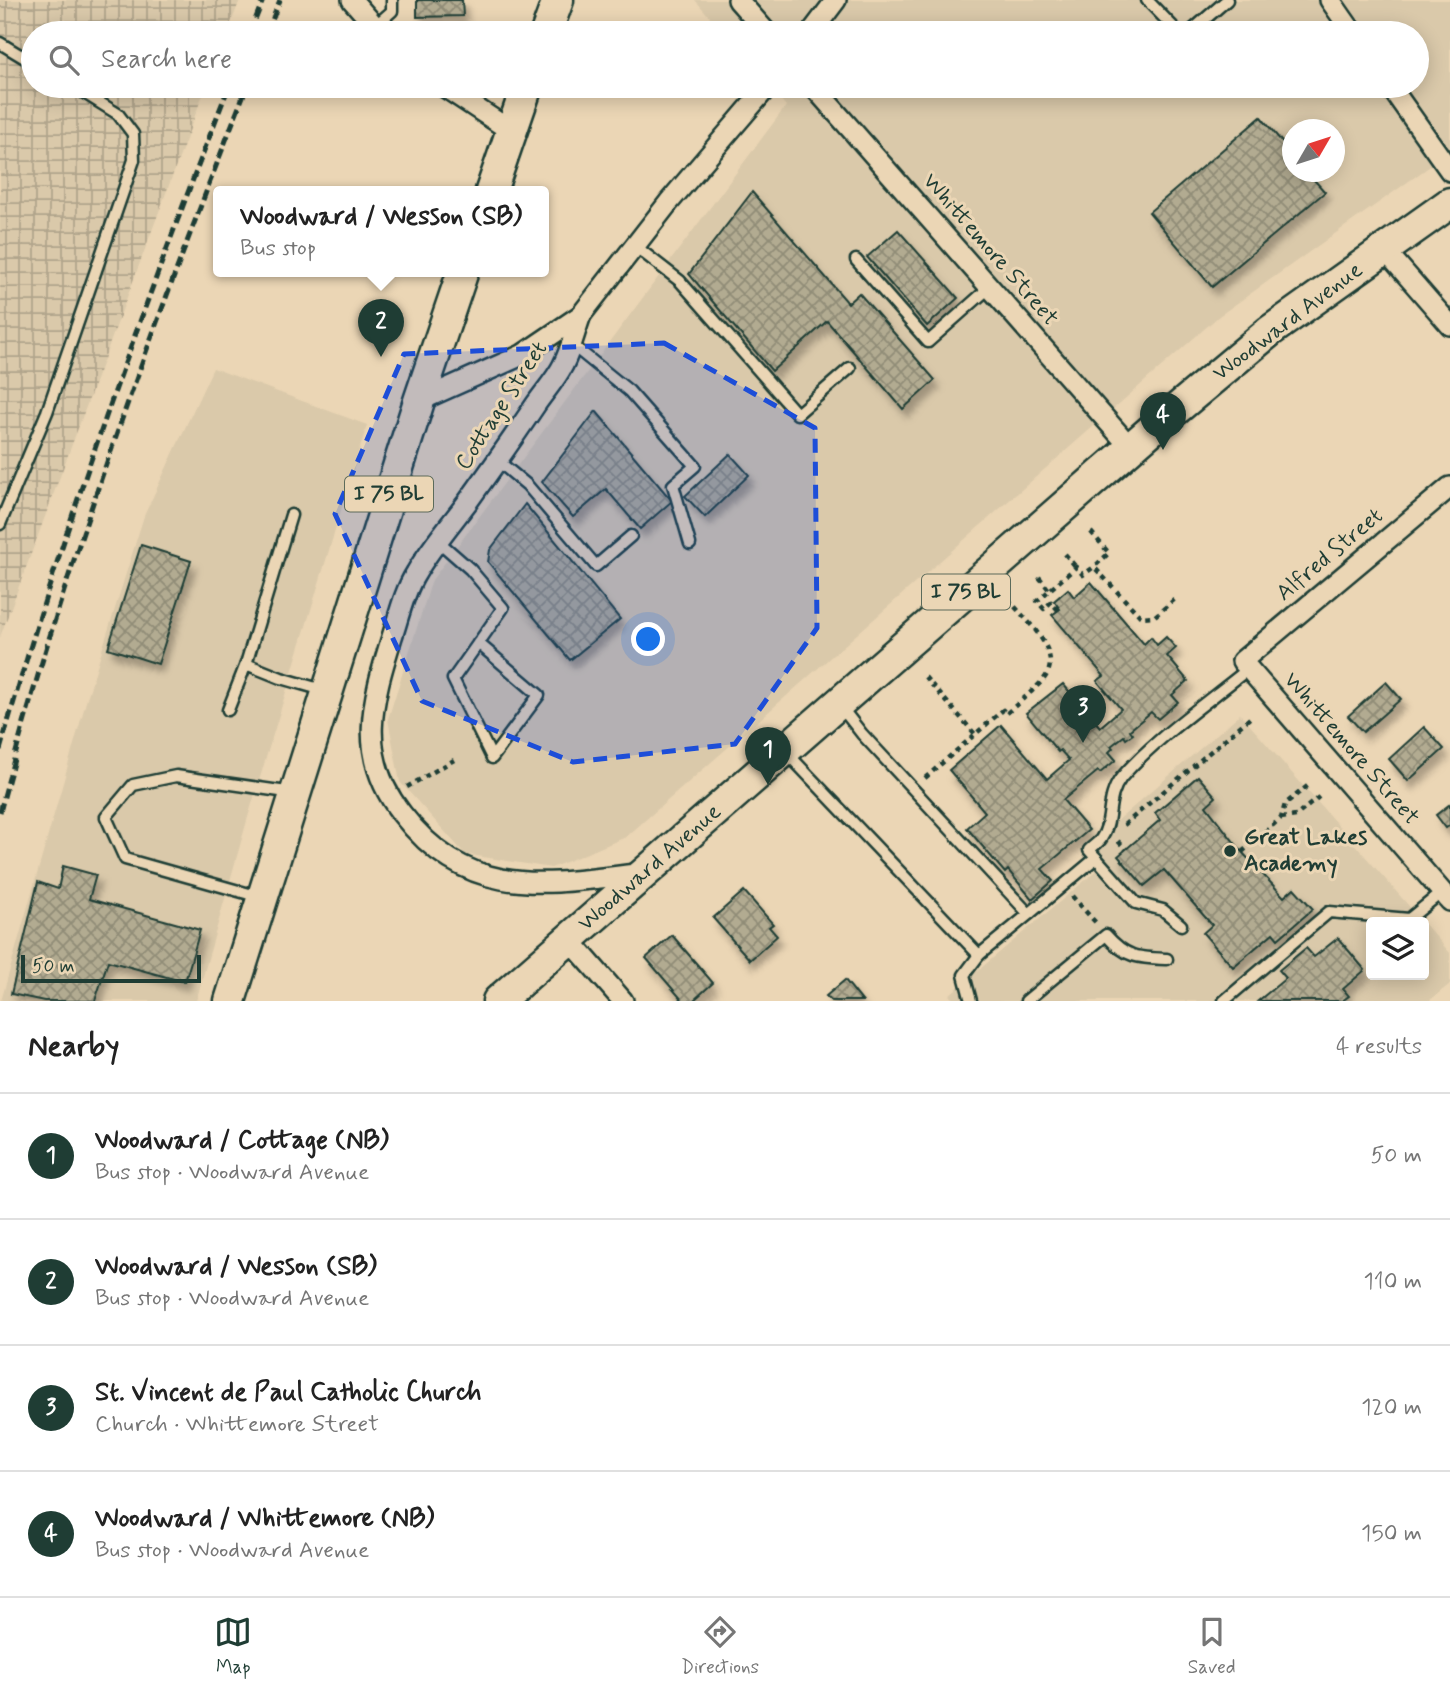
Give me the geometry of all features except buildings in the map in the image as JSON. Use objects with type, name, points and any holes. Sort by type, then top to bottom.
[{"type":"main road","points":[[550,21],[558,0]]},
{"type":"main road","points":[[493,186],[523,98]]},
{"type":"main road","name":"Woodward Avenue","points":[[498,1001],[1130,448],[1270,331],[1450,204]]},
{"type":"main road","name":"I 75 BL","points":[[230,1001],[419,401],[461,277]]},
{"type":"main road","points":[[249,1001],[254,981],[263,898]]},
{"type":"street","points":[[352,0],[370,21]]},
{"type":"street","points":[[738,0],[756,21]]},
{"type":"street","points":[[820,21],[836,0]]},
{"type":"street","points":[[1330,0],[1345,21]]},
{"type":"street","points":[[461,98],[511,131]]},
{"type":"street","points":[[419,401],[522,355],[581,315],[669,202],[758,98]]},
{"type":"street","name":"Whittemore Street","points":[[824,98],[1130,448]]},
{"type":"street","points":[[1398,98],[1450,171]]},
{"type":"street","points":[[1384,249],[1450,324]]},
{"type":"street","name":"Cottage Street","points":[[581,315],[564,364],[498,461],[438,541],[407,590],[376,687],[371,726],[373,749],[390,796],[402,814],[424,839],[457,863],[480,874],[538,884],[645,873]]},
{"type":"street","name":"Alfred Street","points":[[1245,665],[1450,486]]},
{"type":"street","name":"Whittemore Street","points":[[1245,665],[1446,897]]},
{"type":"street","points":[[569,939],[623,1001]]},
{"type":"lane","points":[[385,21],[392,11],[392,0]]},
{"type":"lane","points":[[1147,0],[1167,21]]},
{"type":"lane","points":[[1203,21],[1227,0]]},
{"type":"lane","points":[[0,43],[21,56]]},
{"type":"lane","points":[[0,524],[47,412],[134,160],[133,134],[118,114],[92,98]]},
{"type":"lane","points":[[635,246],[680,281],[797,414],[850,368]]},
{"type":"lane","points":[[856,260],[928,342],[990,287]]},
{"type":"lane","points":[[571,344],[629,391],[695,466],[673,485],[690,544]]},
{"type":"lane","points":[[498,461],[527,485],[596,566],[631,536]]},
{"type":"lane","points":[[228,710],[246,664],[291,515]]},
{"type":"lane","points":[[438,541],[470,569],[503,608],[478,643],[453,679],[492,758],[539,695],[478,643]]},
{"type":"lane","points":[[246,664],[327,692]]},
{"type":"lane","points":[[1181,925],[1163,910],[1136,902],[1089,850],[1101,838],[1107,826],[1109,803],[1120,780],[1245,665]]},
{"type":"lane","points":[[838,704],[862,734],[1029,914]]},
{"type":"lane","points":[[785,750],[979,955]]},
{"type":"lane","points":[[263,898],[125,859],[106,817],[132,785],[176,776],[294,793]]},
{"type":"lane","points":[[971,1001],[964,975],[979,955],[1096,858]]},
{"type":"lane","points":[[1224,1001],[1329,912],[1409,919],[1446,897]]},
{"type":"lane","points":[[1026,1001],[1106,935],[1117,948],[1135,958],[1167,960]]},
{"type":"path","points":[[1065,554],[1083,575],[1094,567],[1109,553],[1091,532]]},
{"type":"path","points":[[1058,610],[1051,602],[1044,609],[1037,601],[1076,567]]},
{"type":"path","points":[[1094,567],[1141,617],[1155,616],[1174,599]]},
{"type":"path","points":[[1038,577],[1050,591]]},
{"type":"path","points":[[913,789],[1003,710],[1006,714],[1045,679],[1051,665],[1049,653],[1044,642],[1010,601]]},
{"type":"path","points":[[925,677],[975,734]]},
{"type":"path","points":[[1124,825],[1251,717]]},
{"type":"path","points":[[390,796],[454,760]]},
{"type":"path","points":[[1242,852],[1281,818],[1285,804],[1310,784]]},
{"type":"path","points":[[1281,818],[1296,816],[1320,796]]},
{"type":"path","points":[[1113,834],[1126,849]]},
{"type":"path","points":[[1072,896],[1093,920]]},
{"type":"highlighted area","points":[[664,343],[815,428],[817,628],[735,744],[573,762],[422,701],[335,514],[404,354]]},
{"type":"shaded area","points":[[0,0],[240,0],[232,21],[21,21],[21,98],[202,98],[0,637]]},
{"type":"shaded area","points":[[695,0],[1450,0],[1450,152],[1219,316],[626,837],[551,868],[465,854],[400,782],[388,719],[432,580],[786,106],[779,98],[1429,98],[1429,21],[713,21]]},
{"type":"shaded area","points":[[213,368],[367,425],[248,817],[196,1001],[1,1001],[88,695],[144,516]]},
{"type":"shaded area","name":"Great Lakes Academy","points":[[1240,714],[1419,917],[1366,917],[1366,980],[1429,980],[1429,929],[1450,953],[1450,984],[1429,1001],[955,1001],[949,995],[1107,862],[1092,843]]},
{"type":"railway","points":[[255,21],[263,0]]},
{"type":"railway","points":[[272,21],[280,0]]},
{"type":"railway","points":[[0,750],[78,498],[166,250],[224,98]]},
{"type":"railway","points":[[0,812],[25,719],[82,536],[145,355],[242,98]]},
{"type":"place","name":"Woodward / Wesson (SB)","points":[[381,357]]},
{"type":"place","name":"Woodward / Whittemore (NB)","points":[[1163,450]]},
{"type":"place","name":"St. Vincent de Paul Catholic Church","points":[[1083,743]]},
{"type":"place","name":"Woodward / Cottage (NB)","points":[[768,785]]},
{"type":"place","name":"Great Lakes Academy","points":[[1230,851]]}]
